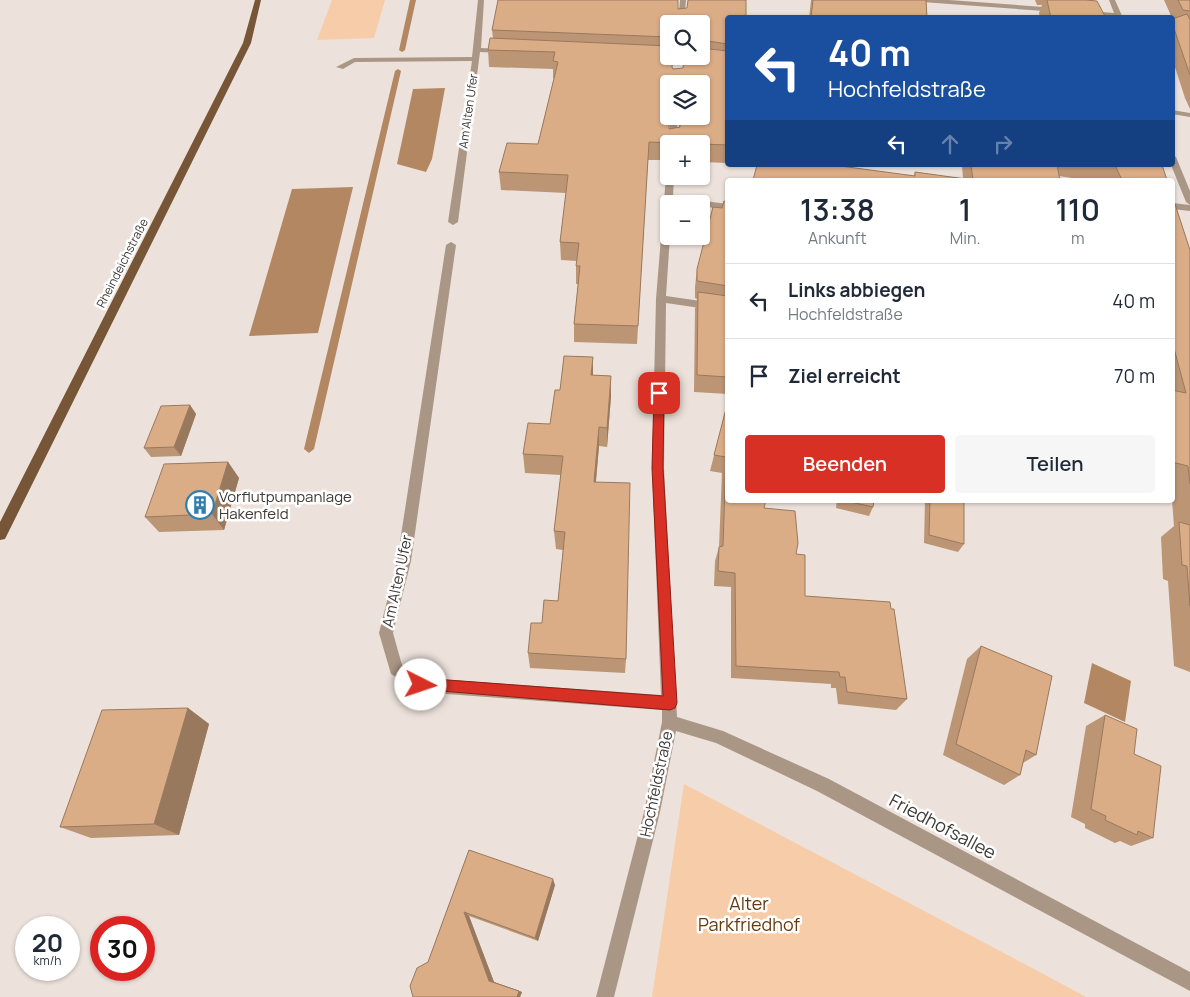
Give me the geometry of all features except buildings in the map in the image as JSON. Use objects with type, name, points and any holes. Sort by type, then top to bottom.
[{"type":"main road","name":"Rheindeichstraße","points":[[0,535],[247,43],[258,0]]},
{"type":"street","name":"Am Alten Ufer","points":[[454,222],[477,50],[481,0]]},
{"type":"street","points":[[682,15],[683,0]]},
{"type":"street","points":[[922,0],[1070,12]]},
{"type":"street","points":[[1112,0],[1119,15]]},
{"type":"street","points":[[1080,12],[1109,15]]},
{"type":"street","points":[[477,50],[515,52]]},
{"type":"street","points":[[650,58],[660,59]]},
{"type":"street","points":[[340,67],[354,60],[475,59]]},
{"type":"street","points":[[710,63],[725,64]]},
{"type":"street","points":[[1175,112],[1190,115]]},
{"type":"street","points":[[1175,164],[1190,202]]},
{"type":"street","points":[[710,205],[725,207]]},
{"type":"street","points":[[1175,206],[1190,208]]},
{"type":"street","name":"Am Alten Ufer","points":[[451,245],[404,561],[386,632],[396,669],[421,685],[670,703]]},
{"type":"street","name":"Hochfeldstraße","points":[[605,997],[652,812],[670,722],[658,468],[661,299],[665,245]]},
{"type":"street","points":[[661,299],[725,309]]},
{"type":"street","name":"Friedhofsallee","points":[[670,722],[718,736],[823,785],[1190,982]]},
{"type":"green space","points":[[332,0],[385,0],[374,38],[317,40]]},
{"type":"green space","name":"Alter Parkfriedhof","points":[[684,784],[1034,969],[1086,997],[652,997]]},
{"type":"shaded area","points":[[445,88],[432,159],[426,172],[397,164],[413,89]]},
{"type":"shaded area","points":[[353,187],[318,333],[249,336],[292,189]]},
{"type":"shaded area","points":[[1092,663],[1131,681],[1125,722],[1084,703]]},
{"type":"waterway","points":[[402,50],[413,0]]},
{"type":"waterway","points":[[309,449],[398,71]]},
{"type":"place","name":"Vorflutpumpanlage Hakenfeld","points":[[200,505]]},
{"type":"route","points":[[421,685],[670,703],[658,468],[659,393]]}]
